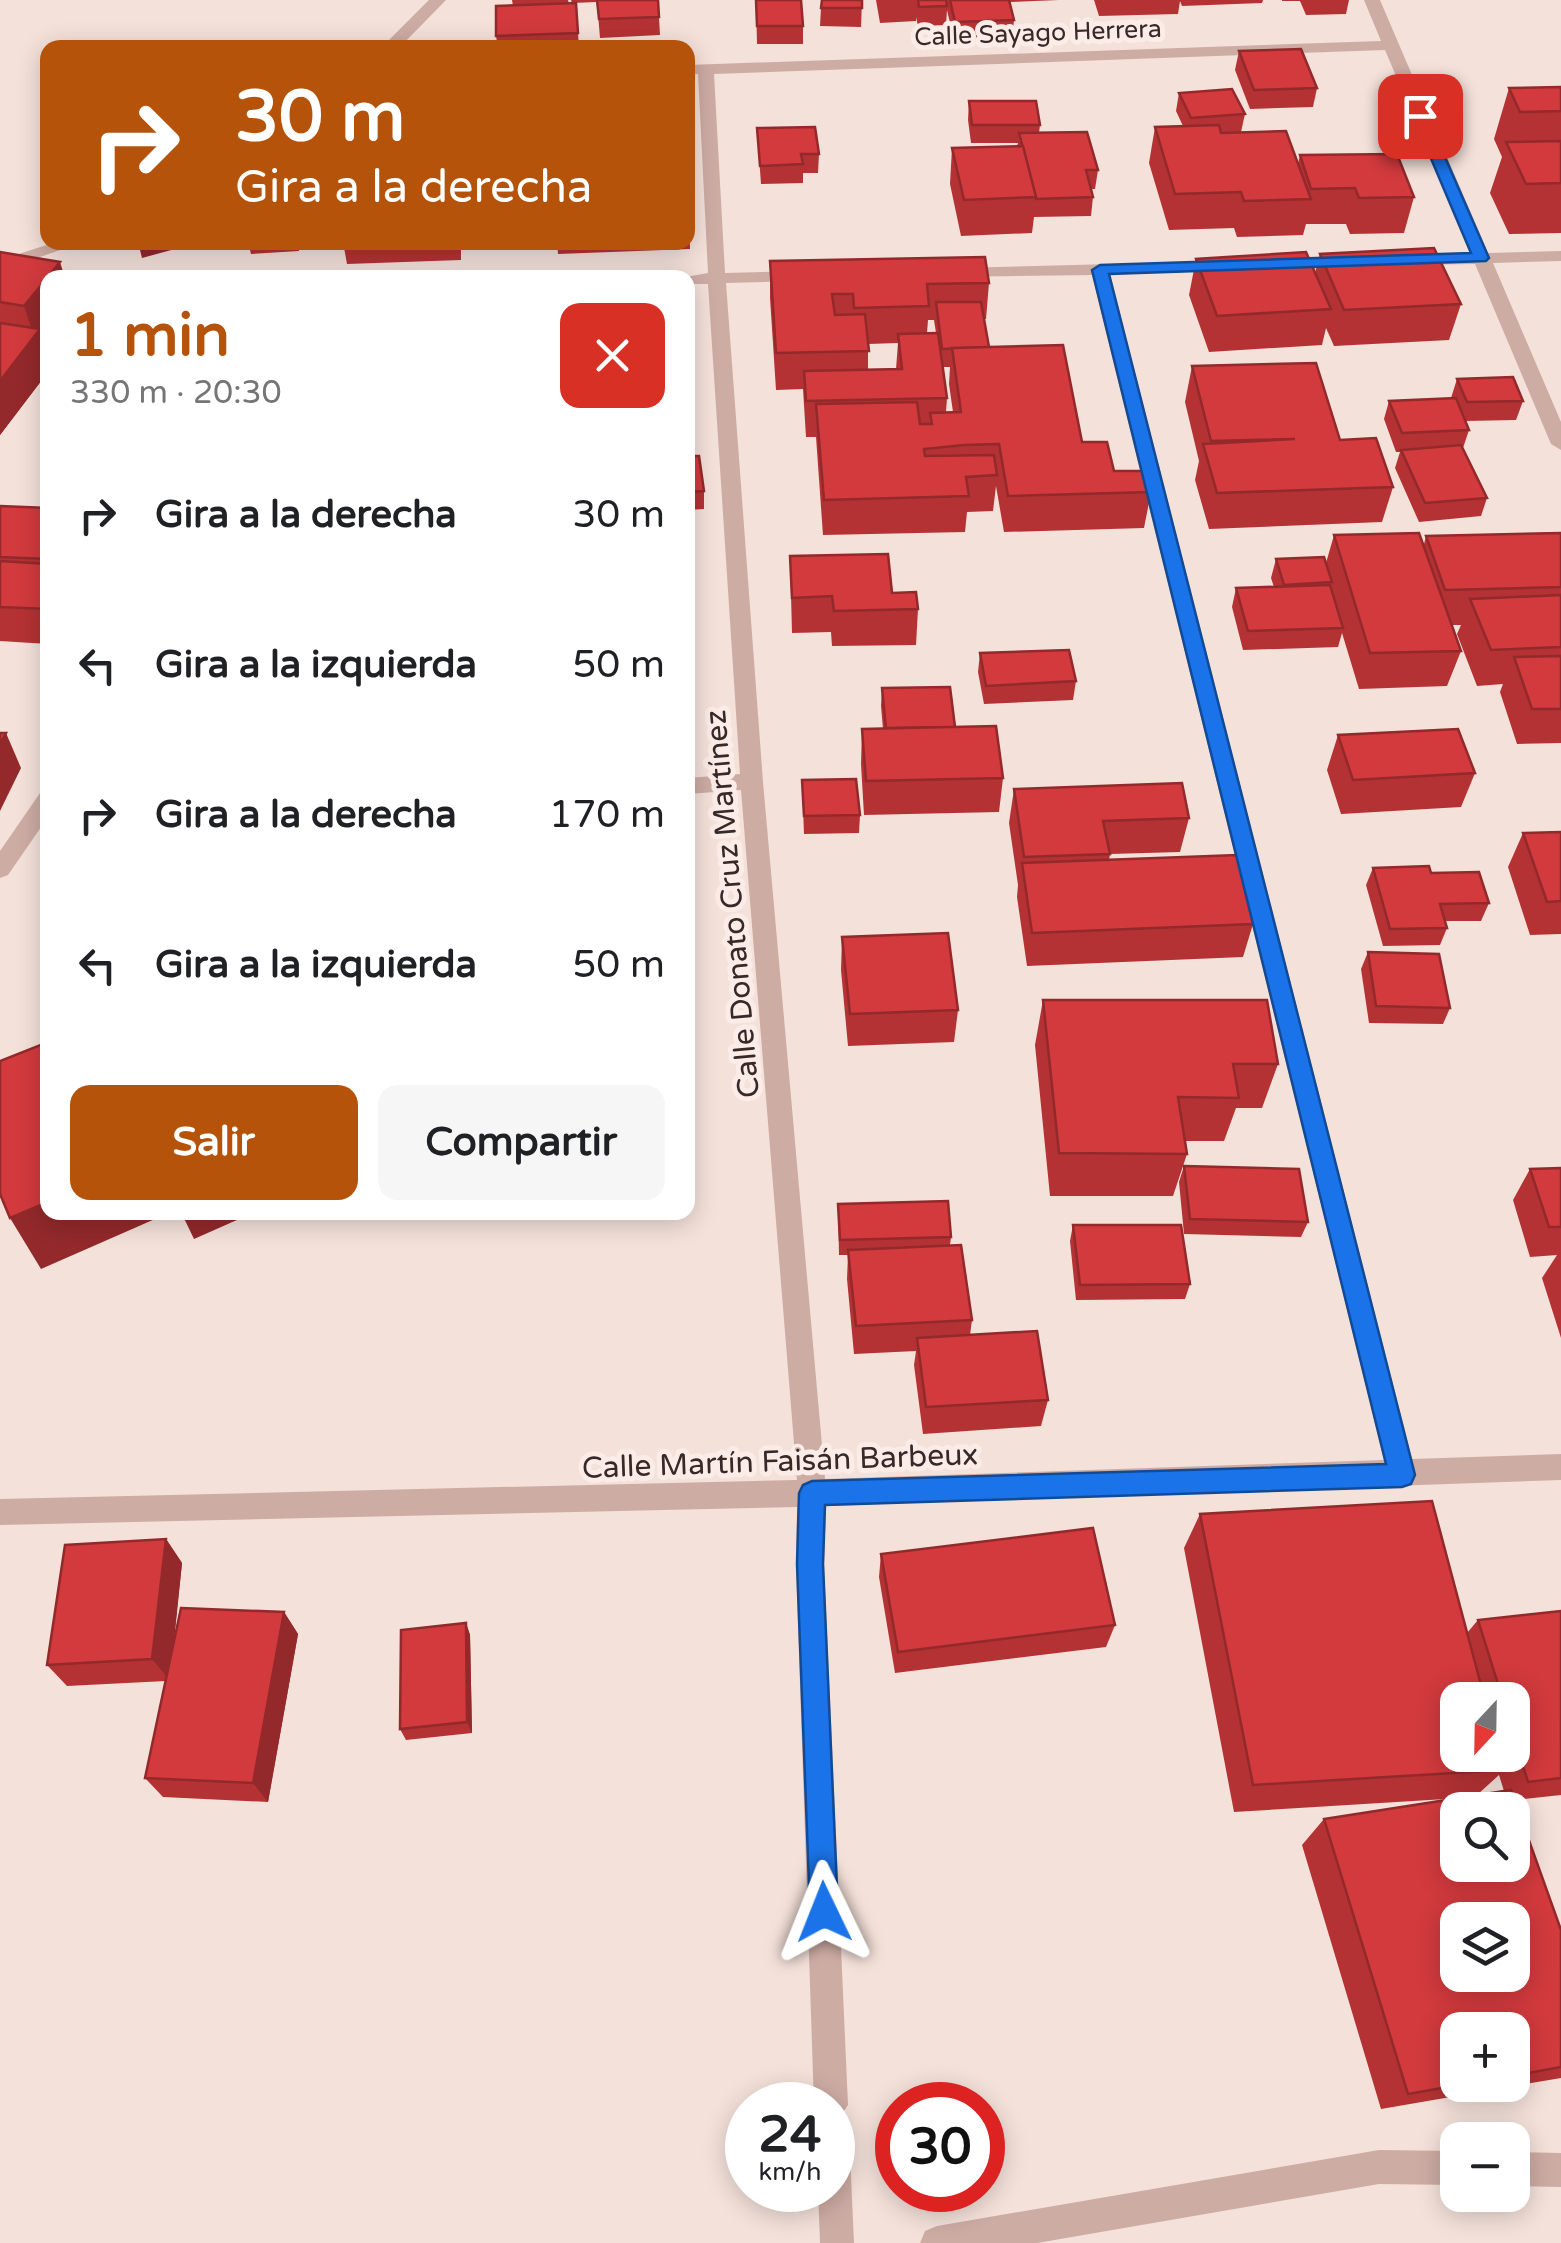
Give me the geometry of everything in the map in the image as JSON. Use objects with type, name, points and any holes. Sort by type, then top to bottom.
[{"type":"street","points":[[397,40],[438,0]]},
{"type":"street","points":[[1372,0],[1561,444]]},
{"type":"street","name":"Calle Sayago Herrera","points":[[696,70],[1390,45]]},
{"type":"street","name":"Calle Donato Cruz Martínez","points":[[696,70],[812,1493],[810,1564],[831,2082]]},
{"type":"street","points":[[0,266],[50,250]]},
{"type":"street","points":[[1386,261],[1561,256]]},
{"type":"street","points":[[927,273],[1252,265]]},
{"type":"street","points":[[1100,270],[1402,1475]]},
{"type":"street","points":[[695,279],[811,276]]},
{"type":"street","points":[[695,785],[751,781]]},
{"type":"street","points":[[0,869],[40,810]]},
{"type":"street","name":"Calle Martín Faisán Barbeux","points":[[0,1512],[812,1493],[1561,1467]]},
{"type":"street","points":[[937,2243],[1379,2167],[1440,2168]]},
{"type":"street","points":[[1530,2169],[1561,2170]]},
{"type":"street","points":[[836,2212],[837,2243]]},
{"type":"building","points":[[597,0],[658,0],[659,17],[599,19]]},
{"type":"building","points":[[756,0],[801,0],[803,26],[757,26]]},
{"type":"building","points":[[822,0],[862,0],[862,8],[821,8]]},
{"type":"building","points":[[918,0],[946,0],[947,6],[919,7]]},
{"type":"building","points":[[950,0],[1009,0],[1014,20],[955,22]]},
{"type":"building","points":[[576,3],[578,33],[496,36],[496,6]]},
{"type":"building","points":[[1301,49],[1317,88],[1254,90],[1239,51]]},
{"type":"building","points":[[1561,87],[1561,111],[1520,112],[1509,88]]},
{"type":"building","points":[[1232,89],[1245,114],[1191,118],[1179,93]]},
{"type":"building","points":[[969,101],[1036,101],[1040,125],[972,125]]},
{"type":"building","points":[[1219,125],[1221,133],[1286,131],[1311,199],[1244,201],[1241,192],[1175,194],[1155,127]]},
{"type":"building","points":[[815,127],[819,154],[801,154],[803,164],[760,166],[757,128]]},
{"type":"building","points":[[1087,132],[1098,170],[1086,170],[1093,197],[1036,199],[1019,133]]},
{"type":"building","points":[[1561,141],[1561,183],[1526,184],[1506,142]]},
{"type":"building","points":[[1023,146],[1036,197],[964,200],[952,148]]},
{"type":"building","points":[[1397,154],[1414,197],[1359,198],[1355,188],[1311,189],[1300,155]]},
{"type":"building","points":[[1434,248],[1461,304],[1344,310],[1320,254]]},
{"type":"building","points":[[0,252],[60,262],[53,270],[40,270],[40,286],[24,306],[0,302]]},
{"type":"building","points":[[1306,252],[1331,309],[1217,316],[1196,259]]},
{"type":"building","points":[[985,257],[989,283],[927,284],[929,306],[854,308],[853,294],[832,294],[835,315],[865,314],[869,351],[776,353],[770,261]]},
{"type":"building","points":[[936,302],[981,302],[989,347],[942,349]]},
{"type":"building","points":[[0,323],[40,329],[0,381]]},
{"type":"building","points":[[938,333],[947,398],[806,401],[804,371],[902,369],[898,334]]},
{"type":"building","points":[[1063,345],[1082,442],[1107,442],[1114,471],[1145,471],[1151,492],[1008,496],[999,444],[924,449],[925,456],[994,455],[997,475],[966,477],[969,496],[824,500],[816,404],[917,402],[920,424],[932,424],[930,413],[961,412],[952,348]]},
{"type":"building","points":[[1316,363],[1340,440],[1376,438],[1393,487],[1217,493],[1203,444],[1295,439],[1211,441],[1192,366]]},
{"type":"building","points":[[1513,377],[1523,401],[1467,402],[1457,379]]},
{"type":"building","points":[[1456,398],[1469,430],[1402,433],[1389,401]]},
{"type":"building","points":[[1461,445],[1487,498],[1425,503],[1401,450]]},
{"type":"building","points":[[695,456],[699,456],[704,491],[695,492]]},
{"type":"building","points":[[0,506],[40,508],[40,559],[0,557]]},
{"type":"building","points":[[1419,533],[1461,651],[1370,653],[1334,535]]},
{"type":"building","points":[[1561,533],[1561,587],[1445,590],[1426,536]]},
{"type":"building","points":[[888,554],[892,593],[916,592],[918,609],[834,611],[832,596],[792,598],[790,556]]},
{"type":"building","points":[[1324,557],[1332,582],[1284,585],[1276,559]]},
{"type":"building","points":[[0,561],[40,564],[40,609],[0,607]]},
{"type":"building","points":[[1330,585],[1343,628],[1248,631],[1236,588]]},
{"type":"building","points":[[1561,595],[1561,647],[1491,650],[1470,599]]},
{"type":"building","points":[[1069,650],[1076,681],[986,686],[980,653]]},
{"type":"building","points":[[1561,656],[1561,709],[1532,709],[1514,657]]},
{"type":"building","points":[[950,687],[955,727],[886,728],[882,688]]},
{"type":"building","points":[[996,726],[1003,778],[866,781],[862,729]]},
{"type":"building","points":[[1458,729],[1475,773],[1353,780],[1338,735]]},
{"type":"building","points":[[856,779],[860,815],[804,816],[802,780]]},
{"type":"building","points":[[1182,783],[1189,818],[1103,821],[1110,854],[1024,857],[1014,789]]},
{"type":"building","points":[[1561,832],[1561,901],[1547,902],[1523,833]]},
{"type":"building","points":[[1237,855],[1253,924],[1032,933],[1022,863]]},
{"type":"building","points":[[1429,866],[1431,873],[1479,872],[1489,903],[1440,904],[1447,928],[1390,929],[1373,868]]},
{"type":"building","points":[[948,933],[958,1010],[850,1014],[842,937]]},
{"type":"building","points":[[1368,952],[1439,954],[1450,1008],[1376,1006]]},
{"type":"building","points":[[1043,1000],[1267,1000],[1278,1064],[1233,1064],[1239,1098],[1178,1097],[1187,1154],[1059,1153]]},
{"type":"building","points":[[40,1045],[40,1205],[10,1218],[0,1194],[0,1061]]},
{"type":"building","points":[[1184,1166],[1299,1169],[1308,1222],[1190,1219]]},
{"type":"building","points":[[1561,1168],[1561,1227],[1549,1227],[1530,1169]]},
{"type":"building","points":[[948,1201],[951,1237],[840,1240],[838,1204]]},
{"type":"building","points":[[1073,1225],[1181,1225],[1190,1284],[1080,1285]]},
{"type":"building","points":[[961,1245],[972,1320],[856,1326],[848,1250]]},
{"type":"building","points":[[1037,1331],[1048,1400],[926,1407],[917,1338]]},
{"type":"building","points":[[1432,1501],[1480,1682],[1440,1682],[1440,1772],[1471,1772],[1253,1785],[1200,1514]]},
{"type":"building","points":[[1093,1528],[1115,1625],[898,1652],[881,1554]]},
{"type":"building","points":[[166,1539],[152,1659],[47,1665],[65,1545]]},
{"type":"building","points":[[181,1608],[284,1612],[253,1783],[145,1778]]},
{"type":"building","points":[[1561,1611],[1561,1778],[1528,1782],[1525,1772],[1530,1772],[1530,1682],[1497,1682],[1478,1620]]},
{"type":"building","points":[[466,1623],[467,1722],[400,1729],[401,1630]]},
{"type":"building","points":[[1440,1801],[1440,1882],[1530,1882],[1530,1843],[1561,1930],[1561,2067],[1530,2073],[1530,2012],[1440,2012],[1440,2088],[1408,2094],[1324,1819]]},
{"type":"route","points":[[824,1912],[810,1564],[812,1493],[1402,1475],[1100,270],[1481,258],[1420,116]]}]
